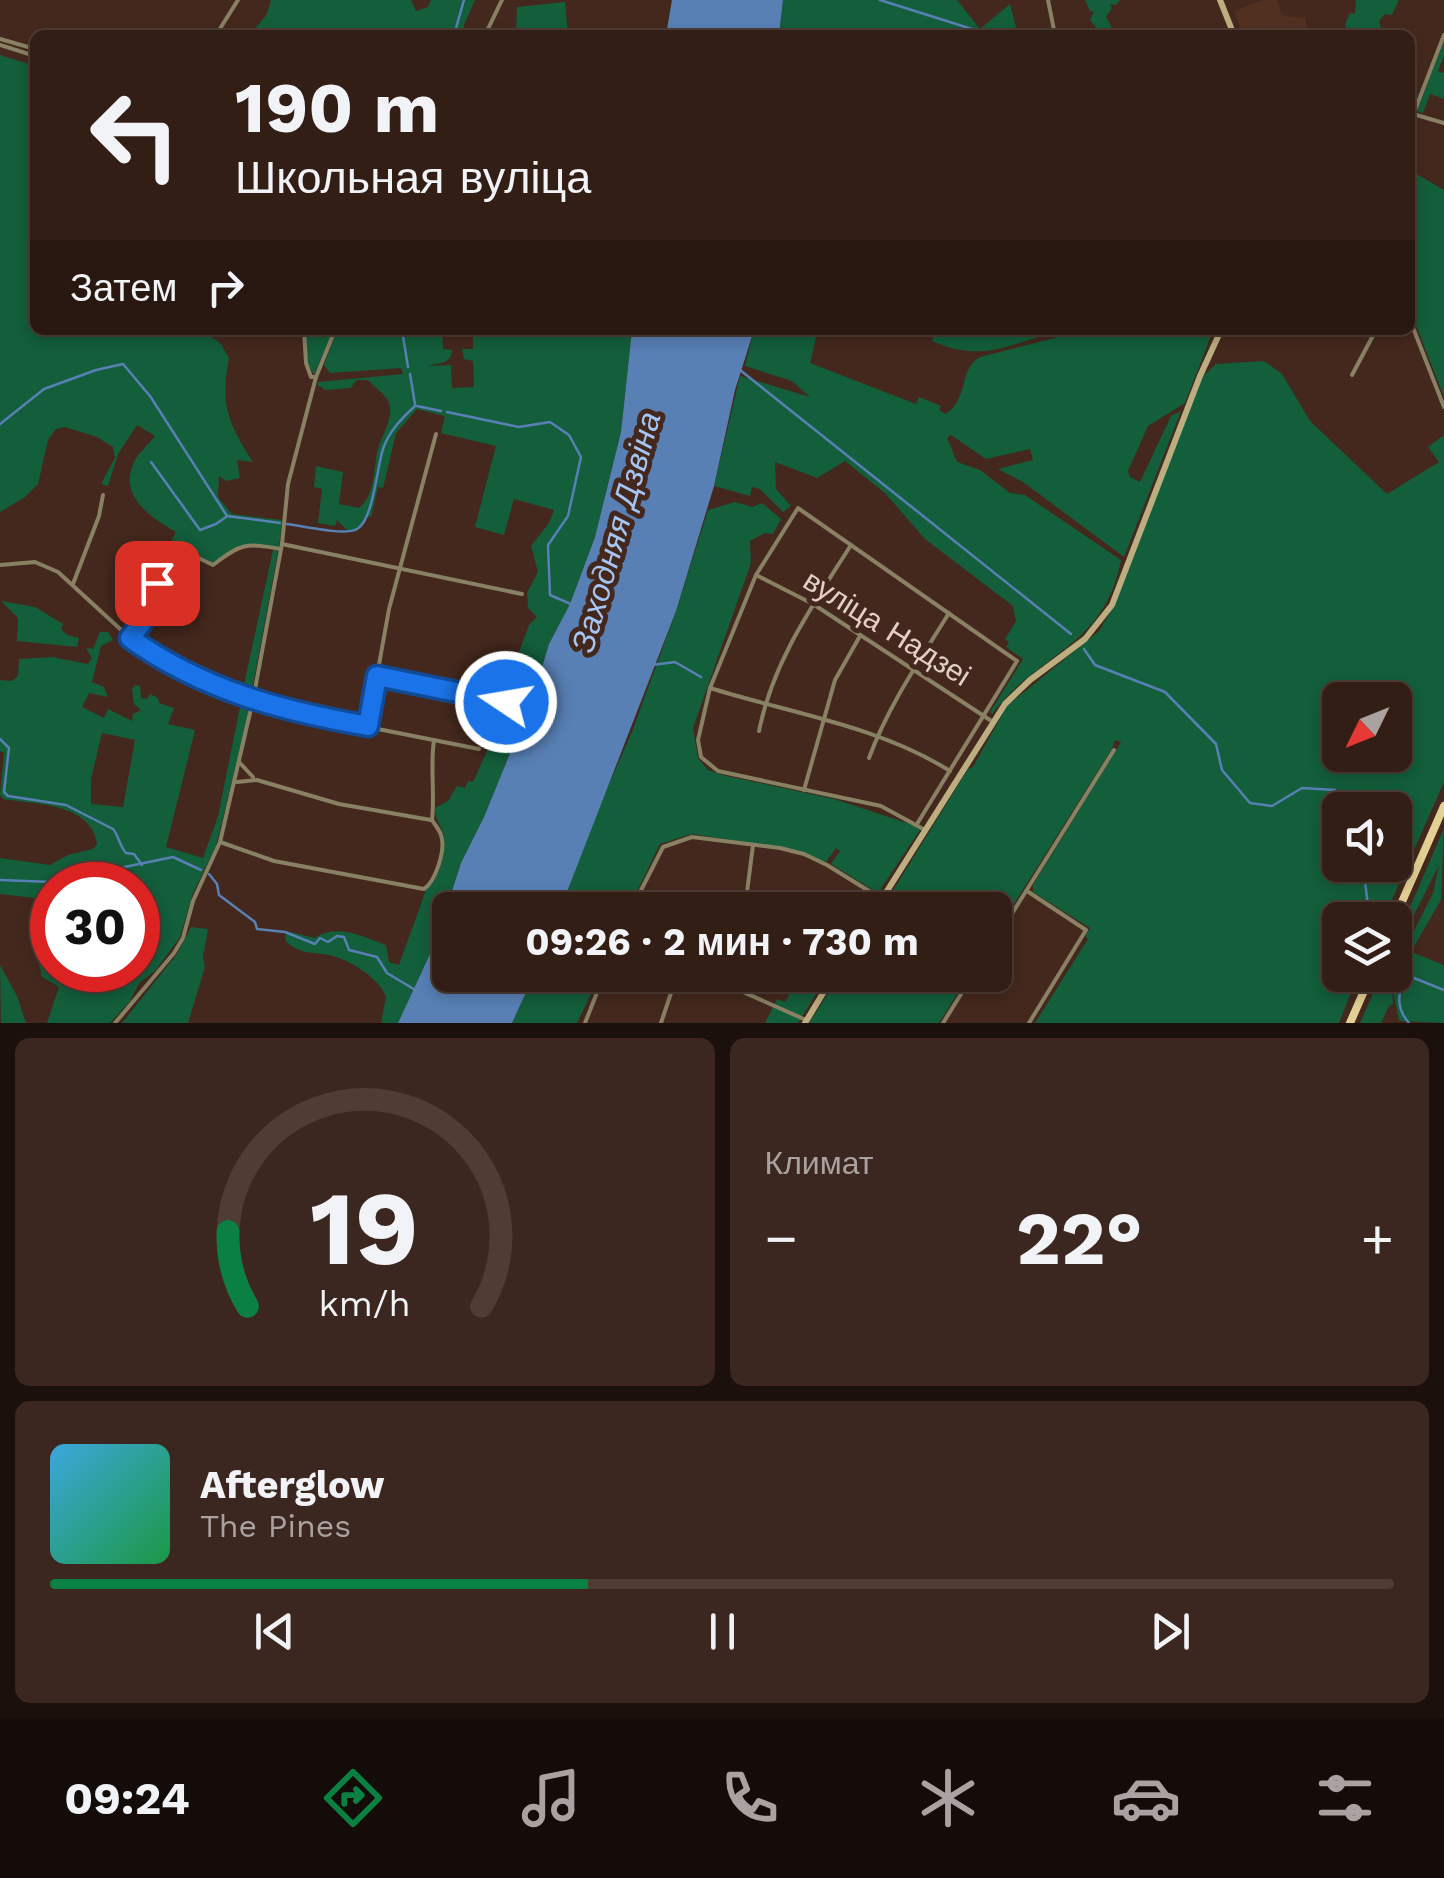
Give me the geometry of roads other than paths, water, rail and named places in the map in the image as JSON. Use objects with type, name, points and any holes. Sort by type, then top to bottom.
[{"type":"main road","points":[[1220,0],[1233,30]]},
{"type":"main road","points":[[886,892],[992,722],[1016,692],[1095,628],[1119,590],[1218,335]]},
{"type":"main road","points":[[1402,902],[1444,806]]},
{"type":"main road","points":[[806,1022],[824,992]]},
{"type":"main road","points":[[1350,1023],[1364,992]]},
{"type":"street","points":[[219,30],[238,0]]},
{"type":"street","points":[[487,30],[502,0]]},
{"type":"street","points":[[1048,0],[1054,30]]},
{"type":"street","points":[[1415,109],[1444,36]]},
{"type":"street","points":[[0,42],[30,51]]},
{"type":"street","points":[[1415,115],[1444,123]]},
{"type":"street","points":[[1415,333],[1444,407]]},
{"type":"street","points":[[304,335],[306,363],[311,377],[316,377]]},
{"type":"street","points":[[115,1023],[183,938],[193,901],[220,842],[253,700],[292,465],[316,377],[333,335]]},
{"type":"street","points":[[1352,375],[1373,335]]},
{"type":"street","points":[[368,726],[400,566],[436,434]]},
{"type":"street","points":[[72,584],[99,516],[103,495]]},
{"type":"street","points":[[917,824],[1017,661],[798,508],[756,575],[710,688],[698,740],[701,757],[710,767],[881,806],[925,830]]},
{"type":"street","points":[[130,638],[141,624],[171,549],[178,548],[213,565],[244,545],[281,547],[400,566],[522,594]]},
{"type":"street","points":[[759,731],[764,704],[784,652],[851,545]]},
{"type":"street","points":[[0,565],[35,562],[58,572],[130,638],[176,669],[253,700],[277,709],[479,749]]},
{"type":"street","name":"вуліца Надзеі","points":[[756,575],[813,604],[992,722]]},
{"type":"street","points":[[870,758],[914,669],[949,613]]},
{"type":"street","points":[[804,790],[835,680],[861,634]]},
{"type":"street","points":[[377,676],[506,702]]},
{"type":"street","points":[[710,688],[878,736],[923,754],[951,771]]},
{"type":"street","points":[[220,842],[274,861],[424,889],[430,884],[442,836],[432,820],[435,790],[430,769],[434,740]]},
{"type":"street","points":[[1012,913],[1114,750]]},
{"type":"street","points":[[239,762],[256,780]]},
{"type":"street","points":[[234,785],[243,779],[256,780],[339,804],[432,820]]},
{"type":"street","points":[[640,892],[663,848],[692,836],[804,854],[870,892]]},
{"type":"street","points":[[747,892],[753,844]]},
{"type":"street","points":[[1026,891],[1086,930],[1029,1023]]},
{"type":"street","points":[[585,1023],[597,992]]},
{"type":"street","points":[[661,1023],[672,992]]},
{"type":"street","points":[[742,992],[806,1022]]},
{"type":"street","points":[[943,1023],[962,992]]},
{"type":"water","points":[[672,0],[783,0],[780,30],[667,30]]},
{"type":"water","name":"Заходняя Дзвіна","points":[[631,335],[752,335],[735,390],[714,486],[676,611],[567,892],[452,892],[533,697],[549,644],[570,604],[595,537],[621,432]]},
{"type":"water","points":[[432,950],[432,992],[526,992],[512,1023],[398,1023]]},
{"type":"waterway","points":[[455,30],[464,0]]},
{"type":"waterway","points":[[880,0],[975,30]]},
{"type":"waterway","points":[[403,335],[408,367]]},
{"type":"waterway","points":[[0,424],[44,389],[123,364],[150,396],[227,516],[280,523]]},
{"type":"waterway","points":[[740,370],[1071,634]]},
{"type":"waterway","points":[[410,374],[415,404]]},
{"type":"waterway","points":[[287,524],[323,530],[357,529],[371,505],[386,442],[415,406]]},
{"type":"waterway","points":[[417,406],[441,411]]},
{"type":"waterway","name":"Заходняя Дзвіна","points":[[447,412],[519,427],[550,422],[569,435],[581,457],[568,516],[548,545],[550,595],[573,605]]},
{"type":"waterway","points":[[151,462],[200,530],[226,517]]},
{"type":"waterway","points":[[1084,649],[1095,665],[1165,692],[1216,744],[1222,770],[1250,803],[1272,806],[1302,788],[1335,792]]},
{"type":"waterway","points":[[652,665],[675,662],[701,677]]},
{"type":"waterway","points":[[0,739],[9,748],[4,792],[8,796],[66,805],[113,829],[126,853],[134,854],[140,862]]},
{"type":"waterway","points":[[0,880],[52,882],[173,857],[201,870]]},
{"type":"waterway","points":[[209,874],[219,895],[255,922],[257,929],[285,932],[315,944],[320,938],[328,942],[337,936],[344,937],[349,950],[377,957],[387,973],[417,991]]},
{"type":"waterway","points":[[1365,882],[1368,902]]},
{"type":"waterway","points":[[1412,977],[1444,990]]},
{"type":"waterway","points":[[1400,992],[1402,1011],[1409,1023]]}]
